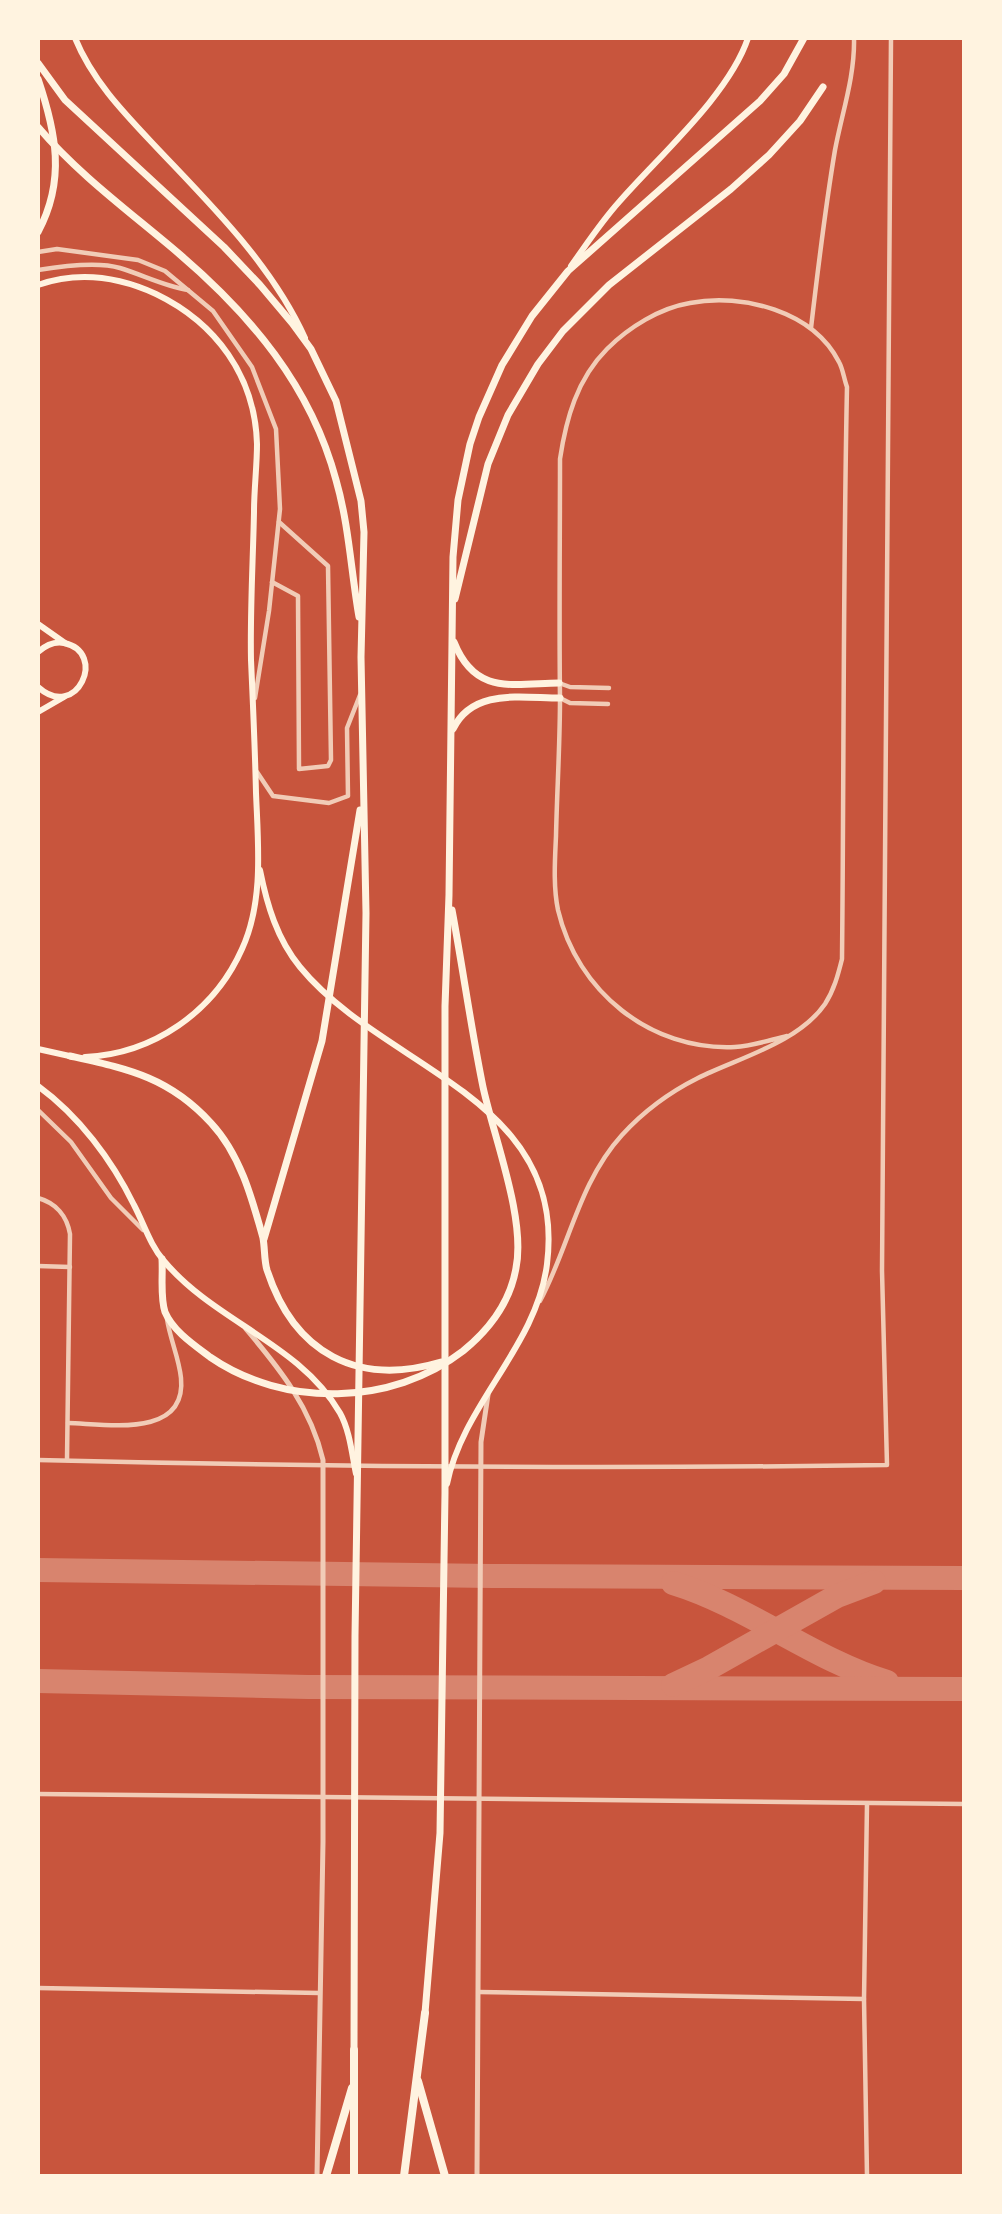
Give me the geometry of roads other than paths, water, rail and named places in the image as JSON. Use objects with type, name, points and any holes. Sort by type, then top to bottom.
[{"type":"highway","points":[[404,2175],[425,2013]]},
{"type":"highway","points":[[354,2050],[354,2175]]},
{"type":"highway","points":[[417,2076],[445,2175]]},
{"type":"highway","points":[[326,2175],[355,2078]]},
{"type":"main road","points":[[75,38],[82,56],[108,93],[200,193],[266,272],[289,305],[335,401],[361,501],[365,582],[362,691],[366,913],[356,1479],[354,2050]]},
{"type":"main road","points":[[425,2013],[440,1833],[445,1493],[445,1006],[452,610],[458,500],[465,463],[479,417],[516,340],[616,204],[722,85],[748,38]]},
{"type":"main road","points":[[568,271],[684,171],[775,86],[792,62],[804,38]]},
{"type":"main road","points":[[38,63],[65,100],[245,268],[273,299],[311,349]]},
{"type":"main road","points":[[38,79],[53,126],[56,151],[53,193],[38,232]]},
{"type":"main road","points":[[452,610],[488,464],[509,415],[538,364],[563,331],[609,285],[731,189],[769,155],[800,121],[823,87]]},
{"type":"main road","points":[[38,128],[83,172],[209,280],[248,319],[287,370],[310,410],[336,480],[347,528],[362,631]]},
{"type":"main road","points":[[38,285],[85,277],[128,283],[179,307],[203,325],[225,348],[242,376],[255,424],[251,648],[258,861],[251,919],[242,950],[206,1003],[172,1031],[124,1052],[102,1056],[70,1056]]},
{"type":"main road","points":[[38,624],[80,653],[86,669],[81,684],[68,695],[38,712]]},
{"type":"main road","points":[[452,636],[461,660],[485,681],[500,684],[559,683]]},
{"type":"main road","points":[[38,652],[49,644],[66,643]]},
{"type":"main road","points":[[38,687],[52,696],[68,695]]},
{"type":"main road","points":[[451,733],[458,718],[482,700],[560,698]]},
{"type":"main road","points":[[264,1241],[321,1041],[363,792]]},
{"type":"main road","points":[[258,861],[270,910],[288,949],[299,965],[326,994],[451,1081],[497,1119],[515,1140],[535,1175],[548,1215],[550,1241],[543,1289],[532,1317],[489,1388],[457,1451],[445,1493]]},
{"type":"main road","points":[[162,1259],[165,1312],[174,1326],[197,1347],[237,1372],[300,1392],[360,1392],[398,1384],[452,1359],[489,1327],[509,1294],[517,1264],[518,1231],[483,1087],[449,895]]},
{"type":"main road","points":[[38,1049],[127,1069],[160,1083],[188,1101],[212,1124],[229,1147],[246,1183],[264,1241],[266,1267],[277,1294],[306,1337],[325,1352],[363,1369],[396,1371],[425,1367],[452,1359]]},
{"type":"main road","points":[[38,1086],[72,1115],[98,1149],[134,1204],[162,1259],[192,1290],[291,1357],[320,1385],[341,1415],[349,1439],[356,1479]]},
{"type":"street","points":[[811,328],[824,210],[841,117],[855,62],[854,38]]},
{"type":"street","points":[[38,1460],[293,1466],[887,1465],[882,1271],[891,38]]},
{"type":"street","points":[[38,252],[57,249],[138,260],[165,271],[213,311],[251,367],[276,429],[279,522],[253,709]]},
{"type":"street","points":[[38,270],[89,265],[117,267],[172,288],[189,290]]},
{"type":"street","points":[[532,1317],[558,1267],[585,1191],[621,1136],[646,1112],[673,1093],[698,1078],[761,1051],[787,1036],[807,1022],[824,1005],[835,984],[842,959],[843,593],[847,387],[840,362],[826,342],[811,328],[783,312],[744,301],[691,303],[657,313],[627,332],[606,350],[587,375],[573,401],[565,428],[560,459],[560,698],[555,867],[558,908],[569,944],[586,973],[608,1000],[659,1035],[688,1044],[737,1047],[787,1036]]},
{"type":"street","points":[[272,582],[298,596],[299,769],[328,766],[331,760],[328,566],[279,522]]},
{"type":"street","points":[[559,683],[570,687],[609,688]]},
{"type":"street","points":[[255,769],[273,796],[329,803],[348,796],[347,728],[362,691]]},
{"type":"street","points":[[560,698],[570,703],[608,704]]},
{"type":"street","points":[[38,1110],[71,1142],[111,1198],[147,1234]]},
{"type":"street","points":[[38,1198],[59,1209],[68,1220],[70,1267],[67,1460]]},
{"type":"street","points":[[38,1266],[70,1267]]},
{"type":"street","points":[[68,1423],[149,1424],[159,1421],[174,1407],[179,1398],[181,1377],[165,1312]]},
{"type":"street","points":[[244,1327],[295,1390],[317,1435],[323,1460],[323,1842],[317,2175]]},
{"type":"street","points":[[477,2175],[481,1442],[489,1388]]},
{"type":"street","points":[[38,1794],[964,1804]]},
{"type":"street","points":[[867,1804],[864,1999],[867,2175]]},
{"type":"street","points":[[38,1988],[319,1993]]},
{"type":"street","points":[[479,1992],[864,1999]]}]
